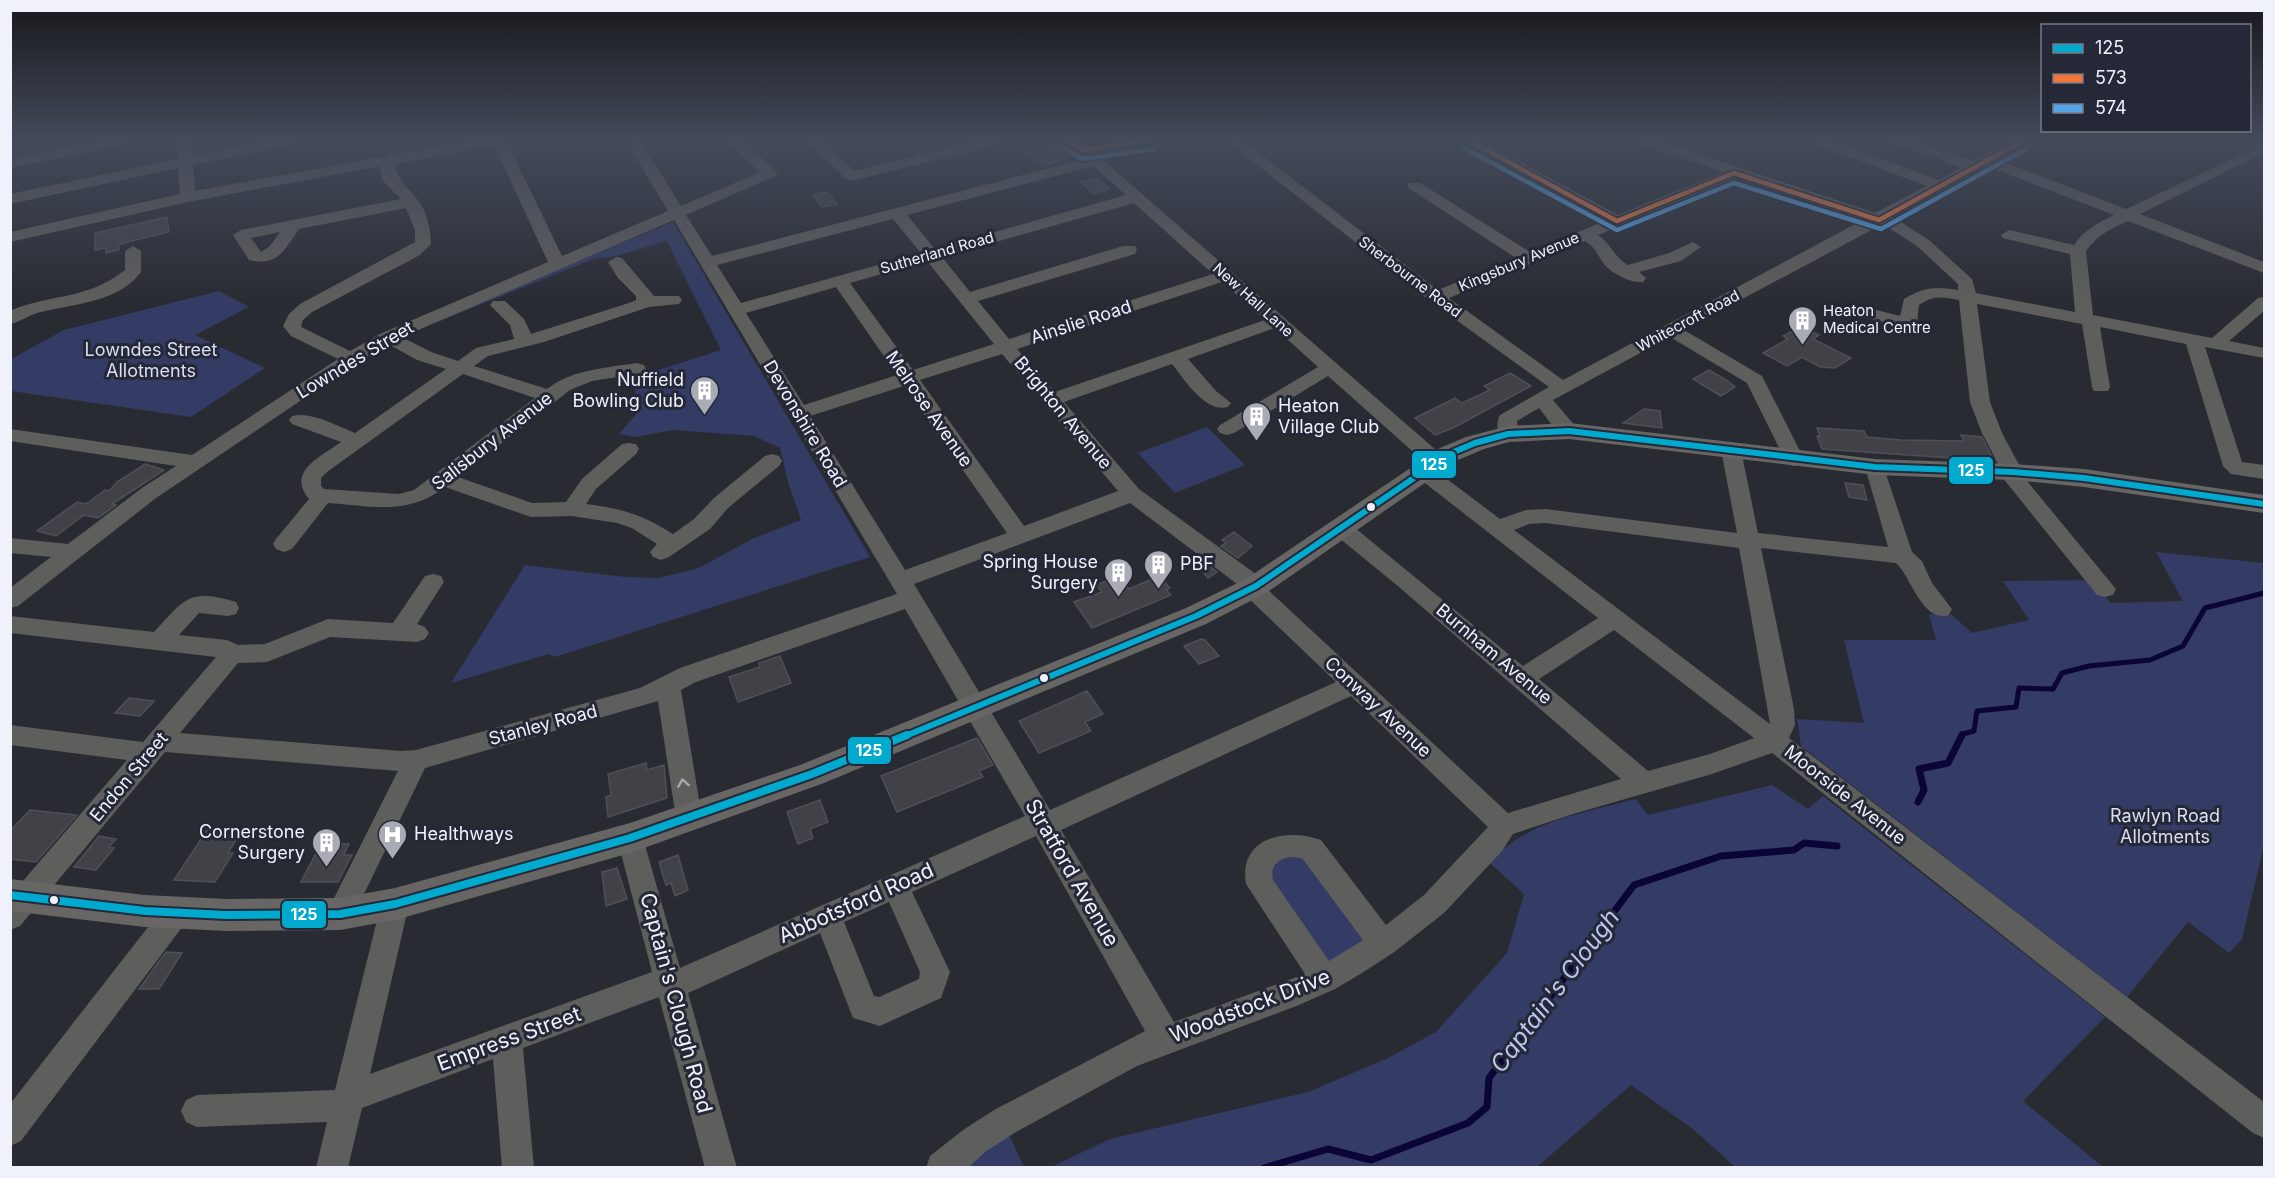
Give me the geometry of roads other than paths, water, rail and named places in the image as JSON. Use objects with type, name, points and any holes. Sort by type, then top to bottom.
[{"type":"main road","points":[[16,903],[176,913],[265,916],[340,914],[395,904],[630,838],[813,774],[1130,645],[1254,587],[1430,467],[1469,445],[1508,434],[1569,431],[1875,467],[2010,472],[2123,482],[2265,504]]},
{"type":"street","points":[[10,199],[29,195]]},
{"type":"street","points":[[10,237],[199,195]]},
{"type":"street","points":[[351,358],[297,332],[292,326],[293,322],[306,308],[419,248],[424,236],[412,202],[405,195]]},
{"type":"street","points":[[524,195],[557,264]]},
{"type":"street","name":"Devonshire Road","points":[[667,195],[977,708]]},
{"type":"street","name":"Lowndes Street","points":[[10,600],[139,501],[351,358],[387,337],[719,195]]},
{"type":"street","points":[[708,262],[897,213],[950,195]]},
{"type":"street","name":"New Hall Lane","points":[[1135,195],[1278,321],[1430,467]]},
{"type":"street","name":"Sherbourne Road","points":[[1304,195],[1436,297],[1562,388]]},
{"type":"street","points":[[1429,195],[1528,258]]},
{"type":"street","points":[[1569,195],[1617,221]]},
{"type":"street","name":"Kingsbury Avenue","points":[[1436,297],[1680,195]]},
{"type":"street","points":[[1804,195],[1881,219],[1914,237],[1952,268],[1966,283],[1980,402],[1992,433],[2010,472],[2105,589]]},
{"type":"street","name":"Whitecroft Road","points":[[1508,434],[1509,417],[1881,219],[1921,195]]},
{"type":"street","points":[[2069,195],[2265,268]]},
{"type":"street","points":[[2101,387],[2087,319],[2078,250],[2095,231],[2168,195]]},
{"type":"street","name":"Sutherland Road","points":[[736,310],[1137,197]]},
{"type":"street","points":[[292,225],[412,202]]},
{"type":"street","name":"Brighton Avenue","points":[[897,213],[1006,347],[1132,494],[1254,587]]},
{"type":"street","points":[[1586,234],[1604,247],[1611,262],[1631,275],[1675,257],[1693,246]]},
{"type":"street","points":[[2009,235],[2078,250]]},
{"type":"street","points":[[968,298],[1129,250]]},
{"type":"street","points":[[18,314],[94,295],[133,272],[133,251]]},
{"type":"street","points":[[614,260],[645,295],[645,302]]},
{"type":"street","name":"Ainslie Road","points":[[800,413],[1226,275]]},
{"type":"street","name":"Melrose Avenue","points":[[840,280],[1020,536]]},
{"type":"street","points":[[1873,314],[1908,322],[1910,303],[1929,291],[2265,353]]},
{"type":"street","points":[[284,544],[323,495],[313,491],[310,482],[311,477],[320,467],[458,368],[489,349],[524,341],[645,302],[673,300]]},
{"type":"street","points":[[2216,344],[2265,302]]},
{"type":"street","points":[[499,305],[518,323],[524,341]]},
{"type":"street","points":[[1052,400],[1278,321]]},
{"type":"street","points":[[1671,330],[1755,380],[1794,459]]},
{"type":"street","points":[[387,337],[414,353],[549,396]]},
{"type":"street","points":[[2194,340],[2233,466],[2238,469],[2265,472]]},
{"type":"street","points":[[1176,357],[1210,400]]},
{"type":"street","points":[[1227,429],[1329,368]]},
{"type":"street","name":"Salisbury Avenue","points":[[323,495],[391,501],[407,500],[429,491],[549,396],[578,379],[627,374]]},
{"type":"street","points":[[1542,399],[1569,431]]},
{"type":"street","points":[[280,428],[301,415],[333,433],[357,441]]},
{"type":"street","points":[[10,435],[196,462]]},
{"type":"street","points":[[1504,826],[1563,806],[1712,764],[1776,741],[1783,725],[1782,709],[1731,450]]},
{"type":"street","points":[[572,509],[589,484],[623,459]]},
{"type":"street","name":"Moorside Avenue","points":[[1430,467],[1498,528],[1776,741],[2265,1122]]},
{"type":"street","points":[[1875,467],[1902,556],[1914,567],[1926,592],[1941,609]]},
{"type":"street","points":[[444,479],[531,510],[572,509],[631,519],[667,548],[702,524],[758,468]]},
{"type":"street","name":"Stanley Road","points":[[10,735],[155,747],[416,760],[636,699],[668,684],[905,590],[1020,536],[1132,494]]},
{"type":"street","points":[[1498,528],[1526,518],[1545,516],[1749,541],[1902,556]]},
{"type":"street","name":"Burnham Avenue","points":[[1341,528],[1644,783]]},
{"type":"street","points":[[10,545],[72,552]]},
{"type":"street","points":[[10,624],[227,650],[230,656],[242,653],[267,653],[328,628],[408,632],[413,600],[433,582]]},
{"type":"street","name":"Conway Avenue","points":[[1254,587],[1504,826]]},
{"type":"street","points":[[159,642],[194,604],[228,608]]},
{"type":"street","points":[[1522,678],[1615,618]]},
{"type":"street","name":"Endon Street","points":[[16,903],[155,747],[230,656]]},
{"type":"street","points":[[668,684],[689,818]]},
{"type":"street","name":"Abbotsford Road","points":[[670,983],[1043,823],[1354,684]]},
{"type":"street","name":"Stratford Avenue","points":[[977,708],[1166,1038]]},
{"type":"street","points":[[340,914],[416,760]]},
{"type":"street","name":"Woodstock Drive","points":[[942,1167],[974,1141],[1005,1121],[1126,1055],[1166,1038],[1192,1032],[1325,979],[1383,944],[1445,894],[1492,843],[1504,826]]},
{"type":"street","name":"Captain's Clough Road","points":[[630,838],[721,1167]]},
{"type":"street","points":[[1325,979],[1260,884],[1257,868],[1260,860],[1266,854],[1289,844],[1300,844],[1311,848],[1383,944]]},
{"type":"street","points":[[827,916],[864,1008],[880,1012],[931,988],[935,972],[895,886]]},
{"type":"street","points":[[332,1167],[395,904]]},
{"type":"street","points":[[10,1130],[176,913]]},
{"type":"street","name":"Empress Street","points":[[197,1111],[348,1101],[507,1039],[670,983]]},
{"type":"street","points":[[507,1039],[518,1167]]},
{"type":"waterway","name":"Captain's Clough","points":[[1962,737],[1963,734],[1974,731],[1977,711],[2016,707],[2019,688],[2053,689],[2062,673],[2089,666],[2150,660],[2183,646],[2205,608],[2264,593]]},
{"type":"waterway","name":"Captain's Clough","points":[[1918,802],[1924,790],[1919,769],[1948,763],[1962,735]]},
{"type":"waterway","name":"Captain's Clough","points":[[1264,1168],[1328,1149],[1371,1160],[1468,1123],[1487,1107],[1489,1078],[1634,885],[1721,856],[1794,850],[1804,843],[1837,846]]},
{"type":"place","name":"Heaton Medical Centre","points":[[1802,346]]},
{"type":"place","name":"Nuffield Bowling Club","points":[[705,416]]},
{"type":"place","name":"Heaton Village Club","points":[[1257,442]]},
{"type":"place","name":"PBF","points":[[1159,590]]},
{"type":"place","name":"Spring House Surgery","points":[[1119,598]]},
{"type":"place","name":"Healthways","points":[[393,860]]},
{"type":"place","name":"Cornerstone Surgery","points":[[326,868]]},
{"type":"park label","name":"Lowndes Street Allotments","points":[[151,360]]},
{"type":"park label","name":"Rawlyn Road Allotments","points":[[2165,826]]}]
